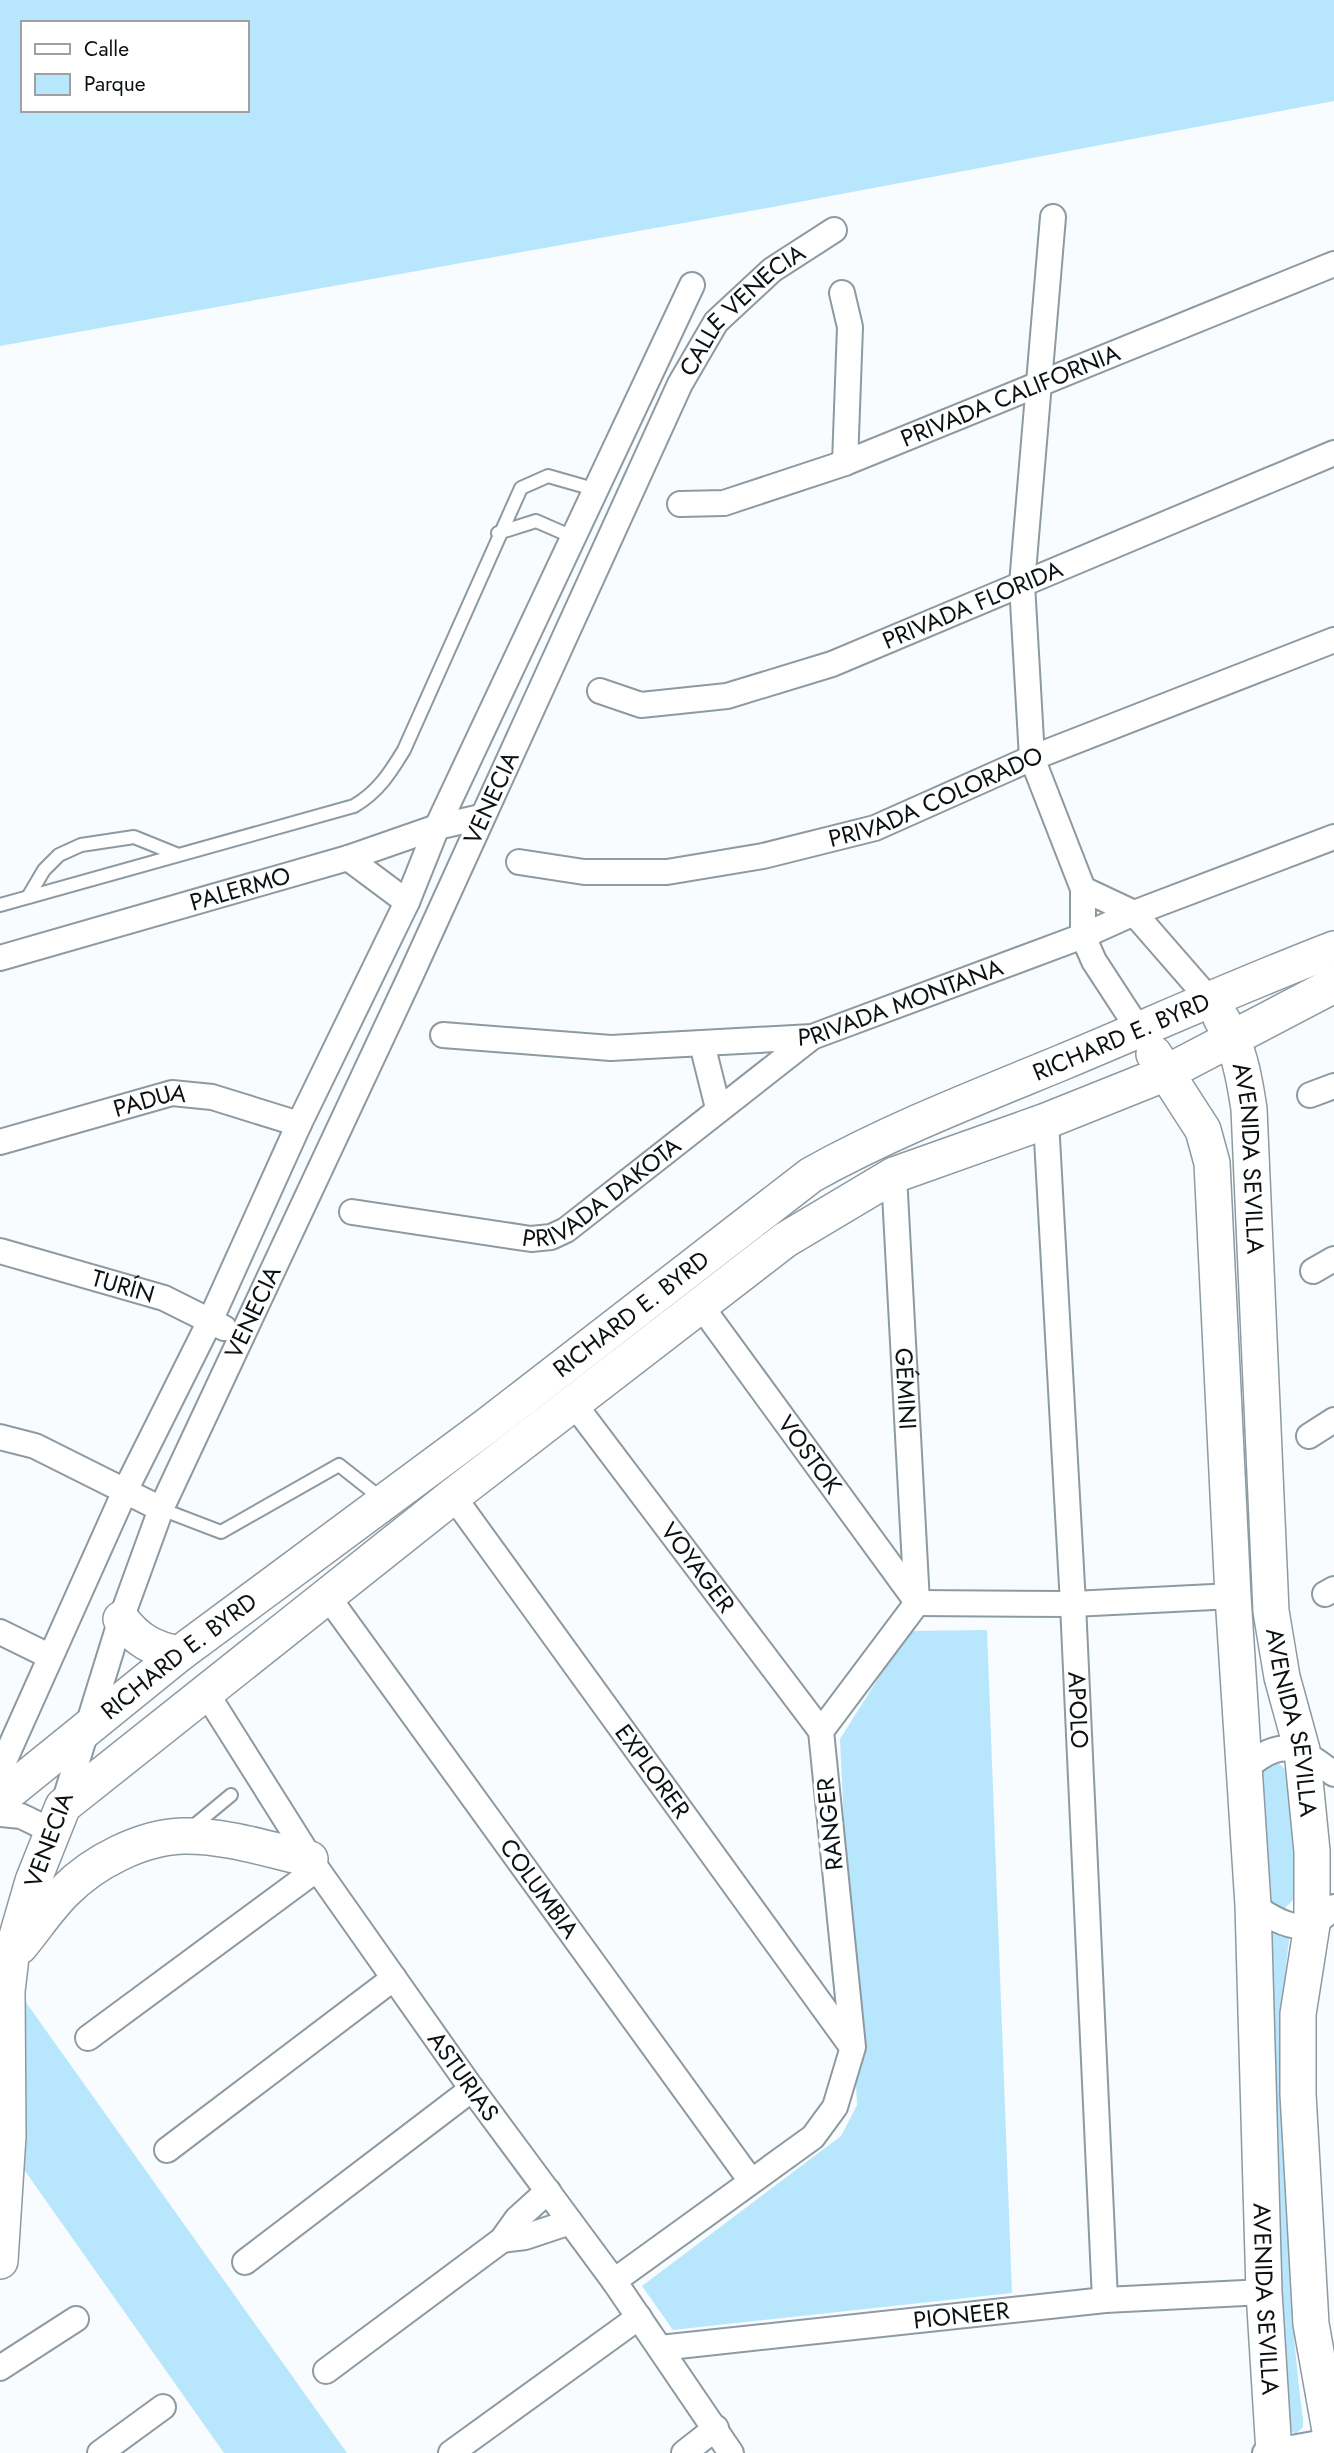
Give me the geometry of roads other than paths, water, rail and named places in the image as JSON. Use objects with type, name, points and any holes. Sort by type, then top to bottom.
[{"type":"street","points":[[1054,217],[1022,584],[1032,758],[1083,889],[1083,936],[1094,961],[1139,1030]]},
{"type":"street","name":"CALLE VENECIA","points":[[669,408],[716,321],[772,270],[834,230]]},
{"type":"street","name":"PRIVADA CALIFORNIA","points":[[680,504],[724,503],[845,463],[1038,382],[1334,264]]},
{"type":"street","name":"CALLE VENECIA","points":[[640,395],[692,285]]},
{"type":"street","points":[[842,293],[850,327],[845,463]]},
{"type":"street","points":[[640,395],[669,408]]},
{"type":"street","name":"VENECIA","points":[[0,1770],[125,1491],[210,1321],[299,1124],[407,902],[437,827],[640,395]]},
{"type":"street","name":"VENECIA","points":[[0,2261],[8,2136],[6,1981],[25,1904],[58,1818],[121,1619],[161,1509],[669,408]]},
{"type":"street","name":"PRIVADA FLORIDA","points":[[600,691],[641,705],[727,696],[832,664],[1334,453]]},
{"type":"street","name":"PRIVADA COLORADO","points":[[519,862],[584,872],[667,872],[763,856],[875,828],[1032,758],[1334,640]]},
{"type":"street","name":"PALERMO","points":[[0,958],[348,858],[437,827],[481,817]]},
{"type":"street","name":"PRIVADA MONTANA","points":[[443,1035],[611,1048],[812,1037],[1083,936],[1134,913],[1334,837]]},
{"type":"street","points":[[348,858],[407,902]]},
{"type":"street","points":[[1083,889],[1134,913],[1208,998]]},
{"type":"street","name":"RICHARD E. BYRD","points":[[0,1799],[179,1654],[385,1501],[811,1175],[868,1143],[1139,1030],[1208,998],[1334,949]]},
{"type":"street","name":"RICHARD E. BYRD","points":[[58,1818],[205,1691],[785,1240],[894,1175],[1045,1121],[1166,1073],[1334,985]]},
{"type":"street","name":"AVENIDA SEVILLA","points":[[1208,998],[1233,1037],[1244,1072],[1249,1109],[1271,1611],[1282,1677],[1302,1750],[1312,1851],[1323,1916],[1298,2014],[1298,2094],[1311,2324],[1332,2447]]},
{"type":"street","name":"AVENIDA SEVILLA","points":[[1139,1030],[1203,1130],[1212,1163],[1233,1596],[1253,1905],[1264,2292],[1274,2453]]},
{"type":"street","name":"PRIVADA DAKOTA","points":[[352,1212],[531,1238],[551,1237],[566,1230],[718,1108],[812,1037]]},
{"type":"street","points":[[702,1044],[718,1108]]},
{"type":"street","points":[[1310,1095],[1334,1086]]},
{"type":"street","name":"PADUA","points":[[0,1142],[173,1093],[212,1097],[299,1124]]},
{"type":"street","name":"APOLO","points":[[1045,1121],[1073,1604],[1105,2300]]},
{"type":"street","name":"GÉMINI","points":[[894,1175],[917,1603]]},
{"type":"street","name":"TURÍN","points":[[0,1251],[164,1298],[241,1336]]},
{"type":"street","name":"VOSTOK","points":[[701,1306],[917,1603]]},
{"type":"street","name":"VOYAGER","points":[[574,1404],[821,1731]]},
{"type":"street","points":[[1309,1436],[1334,1420]]},
{"type":"street","points":[[0,1437],[35,1446],[161,1509]]},
{"type":"street","name":"EXPLORER","points":[[453,1496],[852,2048]]},
{"type":"street","points":[[821,1731],[917,1603],[1073,1604],[1233,1596]]},
{"type":"street","name":"COLUMBIA","points":[[328,1597],[751,2180]]},
{"type":"street","points":[[121,1619],[144,1642],[159,1650],[179,1654]]},
{"type":"street","points":[[0,1632],[49,1656]]},
{"type":"street","name":"ASTURIAS","points":[[205,1691],[314,1864],[472,2089],[614,2281],[731,2453]]},
{"type":"street","name":"RANGER","points":[[614,2281],[824,2126],[835,2107],[852,2048],[821,1731]]},
{"type":"street","points":[[1243,1771],[1269,1751],[1302,1750],[1334,1774]]},
{"type":"street","points":[[0,1814],[58,1818]]},
{"type":"street","points":[[6,1981],[65,1891],[96,1866],[132,1848],[182,1836],[224,1840],[314,1864]]},
{"type":"street","points":[[88,2038],[314,1864]]},
{"type":"street","points":[[1253,1905],[1286,1923],[1323,1916]]},
{"type":"street","points":[[167,2150],[394,1978]]},
{"type":"street","points":[[245,2262],[472,2089]]},
{"type":"street","points":[[326,2371],[502,2240],[517,2219],[548,2191]]},
{"type":"street","points":[[502,2240],[525,2237],[570,2222]]},
{"type":"street","name":"PIONEER","points":[[660,2348],[1105,2300],[1264,2292]]},
{"type":"street","points":[[451,2453],[639,2317]]},
{"type":"street","points":[[0,2368],[76,2319]]},
{"type":"street","points":[[100,2453],[163,2407]]},
{"type":"street","points":[[684,2453],[716,2428]]},
{"type":"street","points":[[1265,2453],[1332,2447]]},
{"type":"lane","points":[[0,905],[354,806],[382,785],[404,750],[440,675],[498,533],[521,488],[535,480],[548,477],[597,490]]},
{"type":"lane","points":[[498,533],[536,521],[575,538]]},
{"type":"lane","points":[[28,897],[44,870],[59,855],[81,845],[134,837],[176,854]]},
{"type":"lane","points":[[161,1509],[220,1532],[339,1465],[385,1501]]},
{"type":"lane","points":[[182,1836],[231,1795]]}]
